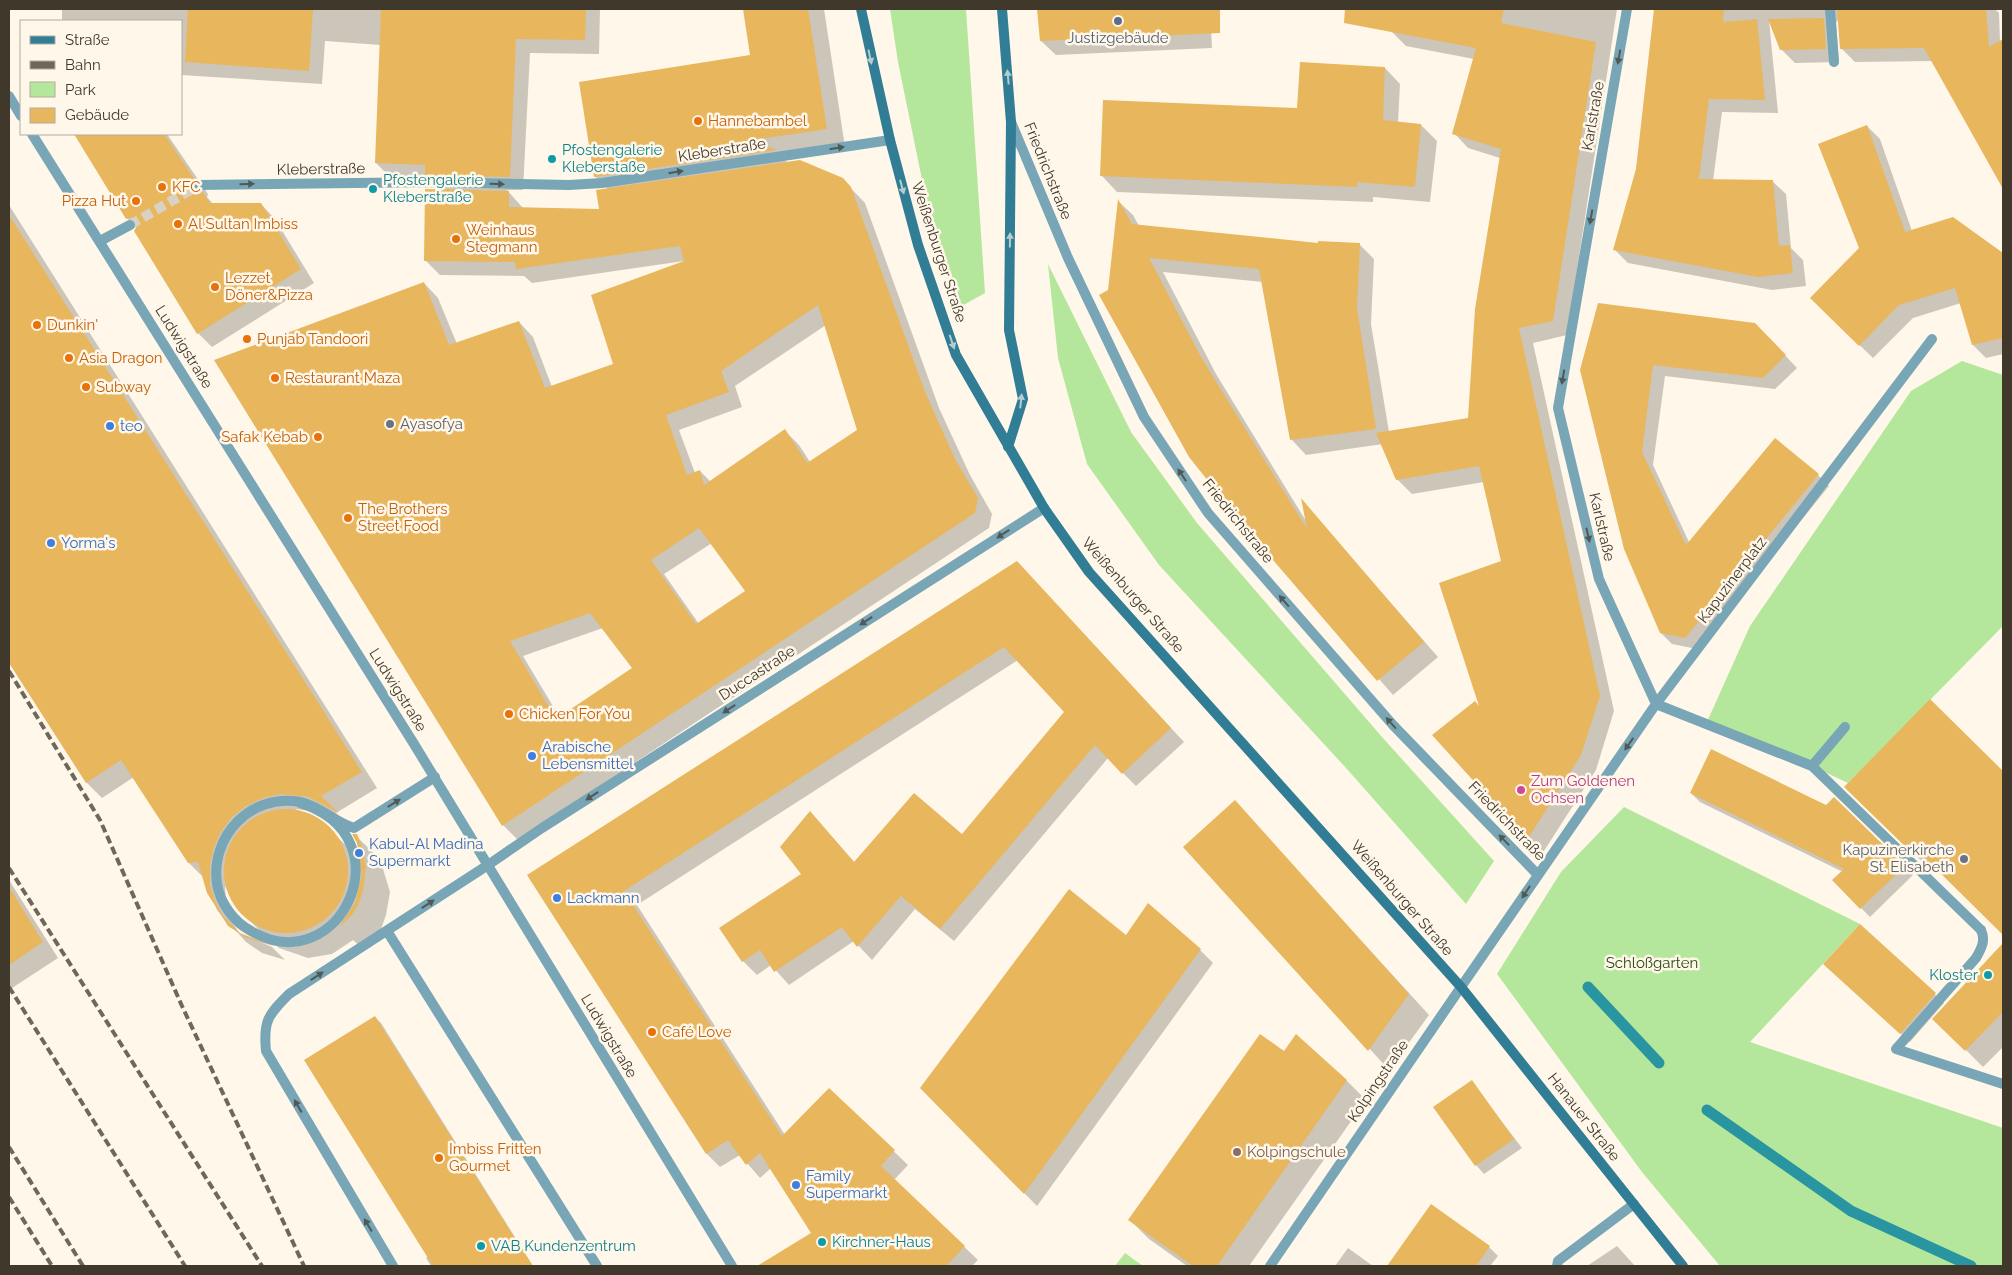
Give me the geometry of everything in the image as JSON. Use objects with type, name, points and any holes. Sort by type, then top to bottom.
[{"type":"main road","name":"Weißenburger Straße","points":[[861,9],[890,140],[918,246],[956,355],[1044,508],[1089,572],[1460,987]]},
{"type":"main road","name":"Friedrichstraße","points":[[1002,9],[1011,122],[1009,330],[1023,399],[1008,448]]},
{"type":"main road","name":"Hanauer Straße","points":[[1460,987],[1683,1266]]},
{"type":"street","name":"Karlstraße","points":[[1627,9],[1558,408],[1599,579],[1656,704]]},
{"type":"street","points":[[1830,9],[1834,62]]},
{"type":"street","points":[[9,96],[20,114]]},
{"type":"street","name":"Friedrichstraße","points":[[1011,122],[1068,258],[1144,417],[1208,514],[1393,724],[1538,875]]},
{"type":"street","name":"Ludwigstraße","points":[[33,135],[435,778],[732,1266]]},
{"type":"street","name":"Kleberstraße","points":[[199,185],[434,182],[569,185],[602,183],[890,140]]},
{"type":"street","points":[[100,241],[130,224]]},
{"type":"street","name":"Kapuzinerplatz","points":[[1656,704],[1932,339]]},
{"type":"street","name":"Duccastraße","points":[[394,1266],[266,1051],[264,1029],[273,1010],[289,994],[542,828],[1044,508]]},
{"type":"street","points":[[1460,987],[1656,704],[1812,766],[1981,930],[1984,936],[1982,947],[1976,958],[1896,1049],[2003,1084]]},
{"type":"street","points":[[1812,766],[1845,727]]},
{"type":"street","points":[[300,804],[314,808],[333,820],[346,834],[354,854],[357,872],[351,898],[341,916],[322,932],[292,941],[262,937],[244,928],[230,914],[220,893],[216,870],[221,845],[234,824],[256,808],[276,801],[301,802],[322,810],[344,825],[354,828],[435,778]]},
{"type":"street","points":[[387,931],[597,1266]]},
{"type":"street","name":"Kolpingstraße","points":[[1270,1266],[1460,987]]},
{"type":"street","points":[[1557,1266],[1558,1261],[1634,1204]]},
{"type":"green space","points":[[890,9],[966,9],[985,293],[958,308],[927,204],[898,62]]},
{"type":"green space","points":[[1048,264],[1131,432],[1197,523],[1382,737],[1494,861],[1466,904],[1347,769],[1159,565],[1087,464],[1058,358]]},
{"type":"green space","points":[[1962,361],[2003,375],[2003,626],[1848,783],[1812,766],[1706,724],[1750,626],[1911,391]]},
{"type":"green space","name":"Schloßgarten","points":[[1624,807],[1860,924],[1750,1042],[2003,1128],[2003,1266],[1720,1266],[1642,1172],[1497,974],[1561,872]]},
{"type":"green space","points":[[1125,1253],[1143,1266],[1115,1266]]},
{"type":"building","points":[[188,9],[313,9],[309,71],[185,62]]},
{"type":"building","points":[[381,9],[586,9],[585,40],[516,39],[510,177],[425,175],[425,165],[375,163]]},
{"type":"building","points":[[743,9],[808,9],[827,129],[753,140],[776,150],[594,177],[579,82],[750,55]]},
{"type":"building","name":"Justizgebäude","points":[[1037,9],[1220,9],[1220,33],[1040,41]]},
{"type":"building","points":[[1345,9],[1504,9],[1501,23],[1596,42],[1553,321],[1519,328],[1600,696],[1581,755],[1527,840],[1432,735],[1475,701],[1479,706],[1439,583],[1501,561],[1479,466],[1396,480],[1376,433],[1468,418],[1475,309],[1501,149],[1452,134],[1476,48],[1344,23]]},
{"type":"building","points":[[1654,9],[1724,9],[1723,22],[1757,19],[1765,100],[1709,99],[1699,179],[1773,180],[1779,246],[1790,245],[1793,273],[1758,277],[1613,250],[1636,169]]},
{"type":"building","points":[[1837,9],[1986,9],[1989,47],[2003,39],[2003,189],[1924,48],[1840,49]]},
{"type":"building","points":[[1824,18],[1826,49],[1780,50],[1768,19]]},
{"type":"building","points":[[1300,62],[1385,67],[1383,120],[1421,124],[1415,187],[1357,182],[1357,187],[1100,176],[1103,100],[1297,108]]},
{"type":"building","points":[[1867,125],[1905,232],[1953,217],[2003,253],[2003,338],[1972,345],[1955,288],[1899,305],[1859,346],[1810,298],[1859,248],[1818,144]]},
{"type":"building","points":[[75,135],[165,135],[195,180],[192,185],[193,189],[203,192],[210,203],[261,203],[301,269],[197,334],[134,231],[137,226],[136,221],[131,218],[126,219]]},
{"type":"building","points":[[800,160],[843,178],[851,187],[925,392],[955,459],[978,498],[975,513],[502,826],[214,360],[424,282],[449,345],[519,321],[545,388],[613,364],[591,295],[684,261],[680,246],[516,269],[515,262],[424,261],[425,189],[509,191],[509,207],[599,209],[596,190]],"holes":[[[818,305],[857,430],[807,463],[785,429],[704,485],[700,470],[687,475],[666,415],[729,392],[721,371]],[[699,528],[745,591],[696,624],[651,560]],[[590,613],[632,668],[556,719],[510,641]]]},
{"type":"building","points":[[1118,199],[1132,224],[1318,243],[1318,241],[1360,243],[1357,308],[1376,429],[1290,440],[1259,269],[1149,258],[1201,357],[1307,529],[1301,498],[1424,642],[1377,681],[1249,532],[1189,457],[1099,295],[1108,290]]},
{"type":"building","points":[[9,215],[362,772],[321,796],[339,813],[309,797],[281,794],[263,798],[246,806],[232,817],[221,832],[214,847],[210,865],[210,885],[215,901],[223,916],[240,933],[273,946],[245,937],[228,926],[207,893],[198,862],[188,863],[121,760],[86,783],[9,663]]},
{"type":"building","points":[[1598,303],[1755,323],[1786,355],[1763,378],[1653,365],[1642,452],[1686,545],[1775,438],[1819,474],[1685,638],[1660,633],[1624,549],[1580,370]]},
{"type":"building","points":[[1017,561],[1171,728],[1122,774],[1095,745],[940,929],[901,896],[857,947],[842,927],[774,972],[760,950],[742,962],[719,928],[801,874],[780,847],[810,811],[854,862],[914,793],[962,834],[1064,712],[1004,647],[624,891],[782,1136],[829,1088],[895,1150],[881,1166],[965,1246],[946,1266],[757,1266],[811,1233],[760,1153],[746,1165],[728,1140],[706,1154],[527,875]]},
{"type":"building","name":"Kapuzinerkirche St. Elisabeth","points":[[1930,699],[2003,771],[2003,935],[1919,852],[1915,856],[1844,787]]},
{"type":"building","points":[[1711,749],[1826,805],[1834,797],[1905,866],[1860,909],[1832,880],[1844,869],[1690,793]]},
{"type":"building","points":[[1235,800],[1409,994],[1368,1051],[1183,847]]},
{"type":"building","points":[[286,809],[310,814],[321,819],[330,827],[338,836],[343,847],[348,871],[343,895],[338,906],[330,915],[321,923],[310,928],[286,933],[262,928],[251,923],[242,915],[234,906],[229,895],[224,871],[229,847],[234,836],[242,827],[251,819],[262,814]]},
{"type":"building","points":[[352,834],[357,834],[366,867],[363,891],[352,915],[339,927],[355,903],[362,874],[357,843]]},
{"type":"building","points":[[9,887],[43,942],[9,965]]},
{"type":"building","points":[[1069,889],[1126,935],[1148,903],[1201,949],[1024,1194],[920,1088]]},
{"type":"building","points":[[1860,924],[1936,993],[1900,1034],[1823,964]]},
{"type":"building","name":"Kloster","points":[[2003,943],[2003,1012],[1965,1051],[1932,1019]]},
{"type":"building","points":[[375,1016],[533,1266],[433,1266],[304,1060]]},
{"type":"building","name":"Kolpingschule","points":[[1260,1034],[1284,1051],[1296,1034],[1347,1080],[1217,1266],[1193,1266],[1128,1220]]},
{"type":"building","points":[[1472,1080],[1514,1139],[1475,1166],[1433,1107]]},
{"type":"building","points":[[1431,1204],[1490,1246],[1476,1266],[1387,1266]]},
{"type":"waterway","points":[[1588,987],[1659,1063]]},
{"type":"waterway","points":[[1707,1110],[1851,1211],[1971,1266]]},
{"type":"tunnel","points":[[130,225],[199,185]]},
{"type":"railway","points":[[9,671],[100,820],[182,1006],[304,1266]]},
{"type":"railway","points":[[9,868],[262,1266]]},
{"type":"railway","points":[[9,987],[185,1266]]},
{"type":"railway","points":[[9,1147],[83,1266]]},
{"type":"railway","points":[[9,1197],[52,1266]]},
{"type":"place","name":"Justizgebäude","points":[[1118,21]]},
{"type":"place","name":"Hannebambel","points":[[698,121]]},
{"type":"place","name":"Pfostengalerie Kleberstaße","points":[[552,159]]},
{"type":"place","name":"KFC","points":[[162,187]]},
{"type":"place","name":"Pfostengalerie Kleberstraße","points":[[373,189]]},
{"type":"place","name":"Pizza Hut","points":[[136,201]]},
{"type":"place","name":"Al Sultan Imbiss","points":[[178,224]]},
{"type":"place","name":"Weinhaus Stegmann","points":[[456,239]]},
{"type":"place","name":"Lezzet Döner&Pizza","points":[[215,287]]},
{"type":"place","name":"Dunkin'","points":[[37,325]]},
{"type":"place","name":"Punjab Tandoori","points":[[247,339]]},
{"type":"place","name":"Asia Dragon","points":[[69,358]]},
{"type":"place","name":"Restaurant Maza","points":[[275,378]]},
{"type":"place","name":"Subway","points":[[86,387]]},
{"type":"place","name":"Ayasofya","points":[[390,424]]},
{"type":"place","name":"teo","points":[[110,426]]},
{"type":"place","name":"Safak Kebab","points":[[318,437]]},
{"type":"place","name":"The Brothers Street Food","points":[[348,518]]},
{"type":"place","name":"Yorma's","points":[[51,543]]},
{"type":"place","name":"Chicken For You","points":[[509,714]]},
{"type":"place","name":"Arabische Lebensmittel","points":[[532,756]]},
{"type":"place","name":"Zum Goldenen Ochsen","points":[[1521,790]]},
{"type":"place","name":"Kabul-Al Madina Supermarkt","points":[[359,853]]},
{"type":"place","name":"Kapuzinerkirche St. Elisabeth","points":[[1964,859]]},
{"type":"place","name":"Lackmann","points":[[557,898]]},
{"type":"place","name":"Kloster","points":[[1988,975]]},
{"type":"place","name":"Café Love","points":[[652,1032]]},
{"type":"place","name":"Kolpingschule","points":[[1237,1152]]},
{"type":"place","name":"Imbiss Fritten Gourmet","points":[[439,1158]]},
{"type":"place","name":"Family Supermarkt","points":[[796,1185]]},
{"type":"place","name":"Kirchner-Haus","points":[[822,1242]]},
{"type":"place","name":"VAB Kundenzentrum","points":[[481,1246]]}]
